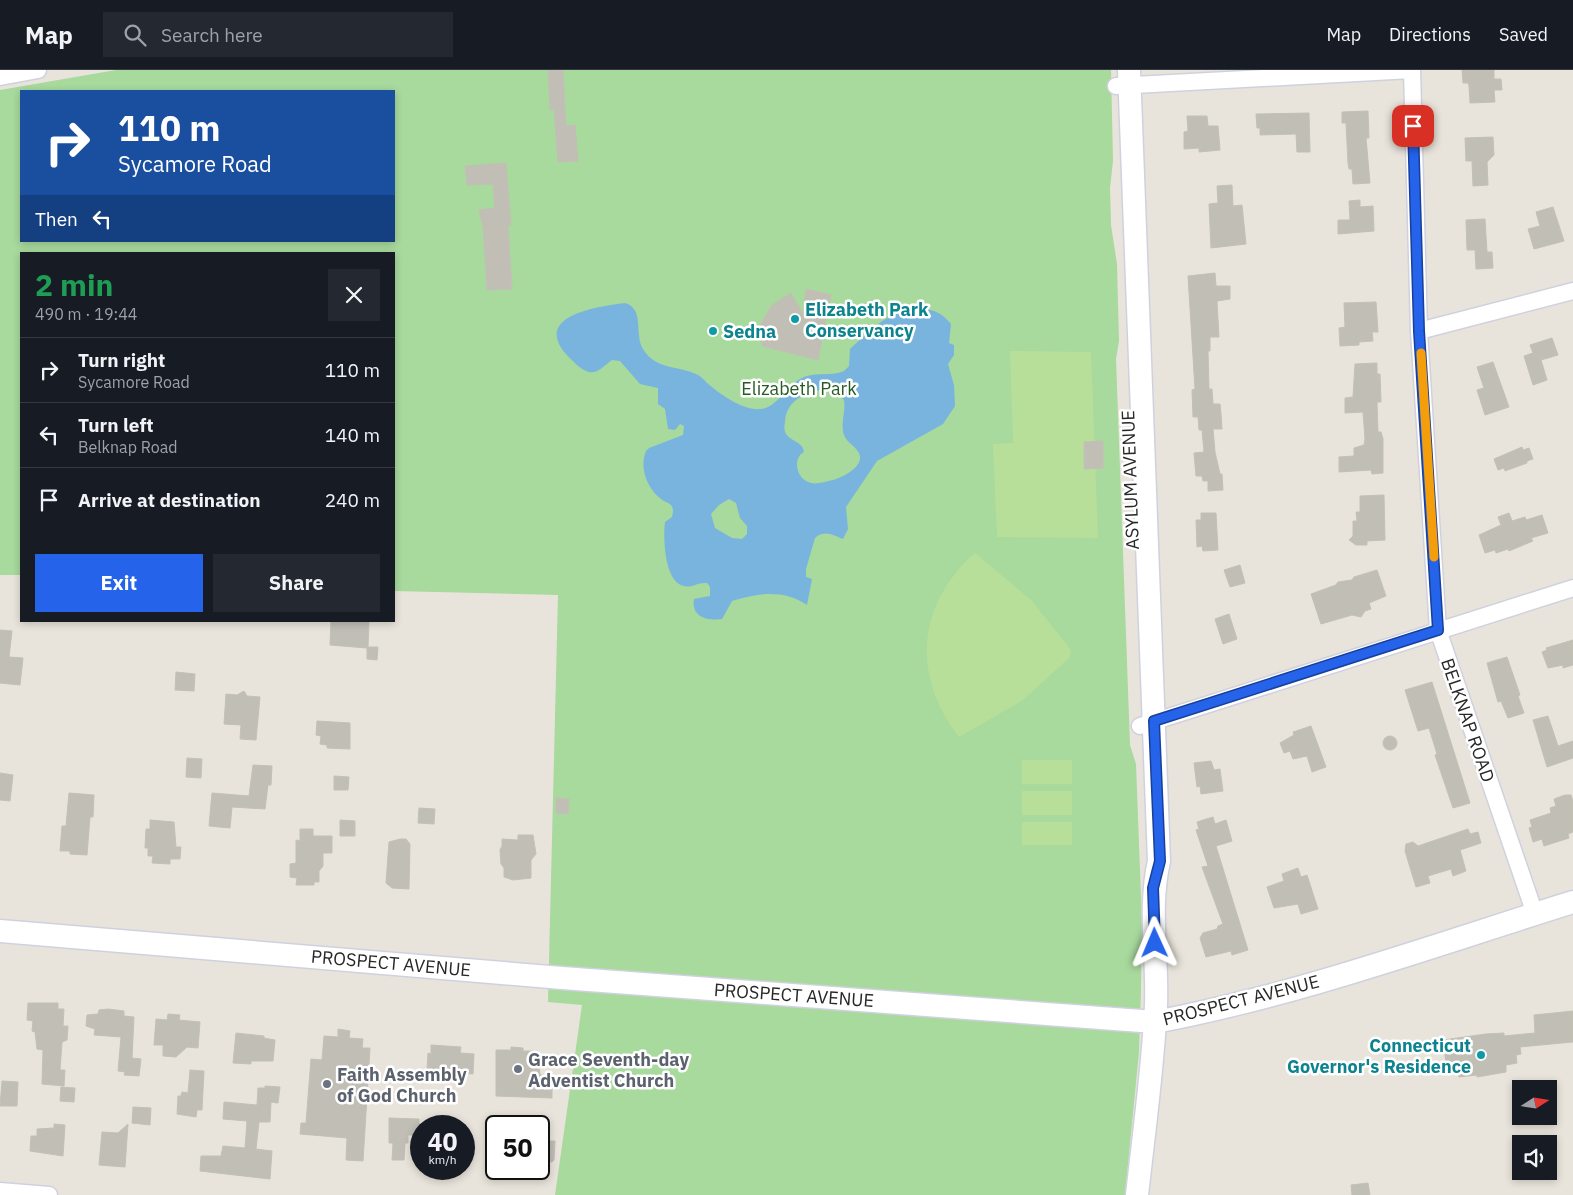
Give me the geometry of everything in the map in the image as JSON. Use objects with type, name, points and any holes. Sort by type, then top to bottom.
[{"type":"main road","name":"ASYLUM AVENUE","points":[[1123,78],[1147,723],[1160,861],[1153,888],[1155,1022],[1137,1195]]},
{"type":"main road","name":"PROSPECT AVENUE","points":[[0,931],[562,978],[1155,1022],[1198,1014],[1287,991],[1573,902]]},
{"type":"street","points":[[0,77],[38,70]]},
{"type":"street","points":[[1123,78],[1412,70]]},
{"type":"street","name":"BELKNAP ROAD","points":[[1412,70],[1419,331],[1438,630],[1534,914]]},
{"type":"street","points":[[1419,331],[1573,291]]},
{"type":"street","points":[[1147,723],[1573,588]]},
{"type":"street","points":[[0,1191],[49,1195]]},
{"type":"green space","name":"Elizabeth Park","points":[[116,70],[1111,70],[1113,161],[1110,188],[1111,225],[1117,264],[1119,341],[1116,359],[1130,745],[1136,764],[1142,924],[1139,1052],[1125,1195],[555,1195],[582,1005],[548,1002],[558,595],[395,591],[395,252],[20,252],[20,575],[0,575],[0,90]]},
{"type":"green space","points":[[1010,351],[1091,352],[1098,538],[997,537],[993,444],[1013,443]]},
{"type":"green space","points":[[975,553],[1032,601],[1071,650],[1070,657],[1023,700],[959,737],[944,714],[933,690],[928,665],[927,641],[932,618],[941,595],[956,573]]},
{"type":"green space","points":[[1022,760],[1072,760],[1072,784],[1022,784]]},
{"type":"green space","points":[[1022,791],[1072,791],[1072,815],[1022,815]]},
{"type":"green space","points":[[1022,822],[1072,822],[1072,845],[1022,845]]},
{"type":"water","points":[[625,303],[635,311],[640,343],[648,356],[660,364],[698,375],[732,401],[754,409],[766,408],[772,405],[800,379],[844,371],[849,366],[850,349],[882,321],[900,312],[926,309],[945,317],[951,324],[949,343],[954,345],[954,355],[948,364],[954,385],[955,406],[943,424],[877,461],[846,507],[848,529],[843,539],[826,534],[815,538],[806,569],[806,577],[812,579],[807,605],[789,596],[770,594],[751,596],[732,601],[722,619],[706,618],[695,610],[694,599],[710,596],[710,587],[707,583],[684,586],[677,583],[672,576],[666,558],[664,538],[665,522],[672,517],[673,508],[652,489],[648,483],[643,464],[646,451],[649,448],[683,435],[684,426],[680,424],[675,430],[668,429],[665,409],[658,404],[658,388],[640,384],[620,361],[612,360],[598,370],[586,371],[579,367],[565,353],[557,340],[558,329],[564,321],[575,315],[588,310]],"holes":[[[819,390],[833,392],[844,400],[844,435],[856,449],[860,460],[854,469],[843,476],[826,482],[812,483],[806,481],[798,471],[798,458],[804,452],[802,446],[786,434],[784,425],[788,409],[792,404],[801,397]],[[729,499],[736,503],[740,518],[747,526],[747,534],[742,539],[732,538],[715,528],[711,514],[719,505]]]},
{"type":"building","points":[[548,70],[563,70],[566,126],[575,125],[578,161],[558,162],[554,109],[550,110]]},
{"type":"building","points":[[1462,70],[1494,70],[1494,79],[1501,79],[1502,90],[1494,90],[1495,102],[1470,103],[1469,86],[1468,83],[1463,83]]},
{"type":"building","points":[[1368,111],[1369,138],[1366,138],[1370,183],[1353,184],[1352,169],[1349,169],[1348,163],[1346,123],[1342,123],[1342,112]]},
{"type":"building","points":[[1309,113],[1310,152],[1297,152],[1296,134],[1260,135],[1260,128],[1257,128],[1256,114]]},
{"type":"building","points":[[1187,116],[1207,116],[1208,126],[1218,126],[1220,150],[1199,152],[1199,148],[1184,149],[1184,132],[1188,131]]},
{"type":"building","points":[[1493,137],[1494,155],[1487,162],[1488,185],[1473,186],[1472,161],[1466,161],[1465,138]]},
{"type":"building","points":[[506,163],[511,225],[508,225],[512,289],[487,290],[483,227],[479,210],[495,208],[493,184],[467,185],[465,166]]},
{"type":"building","points":[[1232,185],[1233,206],[1242,205],[1246,244],[1211,248],[1209,204],[1218,203],[1217,186]]},
{"type":"building","points":[[1360,200],[1360,207],[1373,206],[1374,231],[1338,234],[1338,220],[1350,220],[1349,201]]},
{"type":"building","points":[[1553,207],[1564,241],[1534,249],[1528,229],[1540,226],[1536,212]]},
{"type":"building","points":[[1485,219],[1487,252],[1492,252],[1493,268],[1476,269],[1475,250],[1467,250],[1466,220]]},
{"type":"building","points":[[1215,273],[1216,286],[1230,286],[1230,299],[1217,301],[1219,337],[1210,337],[1210,351],[1208,351],[1209,389],[1212,389],[1213,404],[1220,404],[1222,429],[1213,429],[1215,452],[1220,474],[1222,474],[1223,490],[1208,491],[1208,481],[1203,481],[1202,476],[1196,476],[1194,453],[1204,452],[1202,430],[1199,430],[1198,417],[1193,417],[1192,390],[1195,389],[1188,276]]},
{"type":"building","name":"Elizabeth Park Conservancy","points":[[806,289],[831,295],[818,360],[762,346],[759,327],[772,305],[791,293],[803,314]]},
{"type":"building","points":[[1376,302],[1378,332],[1372,332],[1373,341],[1359,342],[1359,345],[1340,346],[1339,328],[1345,327],[1344,303]]},
{"type":"building","points":[[1552,338],[1558,355],[1541,360],[1547,380],[1533,385],[1524,356],[1533,353],[1530,345]]},
{"type":"building","points":[[1493,362],[1509,407],[1485,415],[1477,390],[1484,388],[1477,367]]},
{"type":"building","points":[[1377,363],[1377,374],[1380,374],[1381,402],[1377,402],[1378,432],[1381,432],[1383,439],[1383,473],[1372,474],[1371,470],[1339,472],[1339,457],[1354,456],[1354,448],[1364,445],[1365,439],[1363,412],[1345,413],[1345,398],[1353,397],[1355,364]]},
{"type":"building","points":[[1103,441],[1103,468],[1084,469],[1084,442]]},
{"type":"building","points":[[1522,447],[1523,450],[1529,448],[1533,459],[1505,471],[1504,468],[1498,470],[1494,459]]},
{"type":"building","points":[[1384,495],[1385,540],[1367,541],[1367,545],[1356,545],[1349,540],[1353,536],[1353,521],[1357,521],[1356,512],[1360,512],[1360,496]]},
{"type":"building","points":[[1201,513],[1216,513],[1218,550],[1203,551],[1202,546],[1197,547],[1196,520],[1201,520]]},
{"type":"building","points":[[1509,513],[1512,521],[1525,517],[1526,520],[1542,515],[1548,533],[1531,538],[1533,541],[1509,551],[1508,549],[1496,553],[1495,550],[1485,553],[1479,535],[1501,525],[1498,517]]},
{"type":"building","points":[[1240,565],[1245,583],[1230,587],[1224,570]]},
{"type":"building","points":[[1377,570],[1386,596],[1369,603],[1371,609],[1365,611],[1361,617],[1352,615],[1321,624],[1311,594],[1336,585],[1338,582],[1352,580],[1354,577]]},
{"type":"building","points":[[1229,614],[1237,639],[1223,644],[1215,619]]},
{"type":"building","points":[[331,622],[369,622],[368,647],[378,647],[377,660],[367,659],[367,648],[330,645]]},
{"type":"building","points":[[0,630],[12,631],[9,657],[23,658],[20,685],[0,683]]},
{"type":"building","points":[[1573,640],[1573,665],[1563,668],[1563,665],[1548,668],[1542,652],[1547,650],[1546,648]]},
{"type":"building","points":[[1507,657],[1524,713],[1508,718],[1501,701],[1498,702],[1487,663]]},
{"type":"building","points":[[176,672],[195,674],[194,691],[175,690]]},
{"type":"building","points":[[1432,682],[1470,803],[1453,808],[1435,755],[1437,754],[1429,728],[1418,731],[1405,690]]},
{"type":"building","points":[[244,691],[247,696],[260,697],[256,740],[240,739],[241,725],[224,724],[226,694],[237,695]]},
{"type":"building","points":[[1548,716],[1558,746],[1573,741],[1573,758],[1547,767],[1533,720]]},
{"type":"building","points":[[317,721],[350,723],[350,749],[327,748],[327,745],[320,744],[321,736],[316,735]]},
{"type":"building","points":[[1311,726],[1326,767],[1312,772],[1307,756],[1293,759],[1290,751],[1284,753],[1280,743],[1294,735],[1293,732]]},
{"type":"building","points":[[1390,736],[1395,738],[1397,743],[1395,748],[1390,750],[1385,748],[1383,743],[1385,738]]},
{"type":"building","points":[[187,758],[202,759],[201,778],[186,777]]},
{"type":"building","points":[[1211,761],[1214,770],[1220,769],[1223,791],[1201,794],[1200,786],[1197,787],[1194,763]]},
{"type":"building","points":[[253,765],[272,766],[271,785],[268,785],[265,809],[232,807],[230,828],[209,826],[212,793],[249,796]]},
{"type":"building","points":[[0,773],[13,775],[10,801],[0,800]]},
{"type":"building","points":[[334,776],[349,777],[348,790],[334,790]]},
{"type":"building","points":[[69,793],[94,795],[93,817],[90,817],[87,855],[70,854],[70,851],[60,851],[62,826],[66,826]]},
{"type":"building","points":[[1571,795],[1573,801],[1573,832],[1568,834],[1569,838],[1544,846],[1542,839],[1533,842],[1529,828],[1532,827],[1530,820],[1551,813],[1550,808],[1556,806],[1554,799]]},
{"type":"building","points":[[556,798],[569,799],[568,814],[556,813]]},
{"type":"building","points":[[419,808],[435,809],[434,824],[418,823]]},
{"type":"building","points":[[1213,817],[1215,824],[1226,820],[1232,841],[1216,846],[1248,950],[1232,955],[1231,951],[1206,957],[1200,938],[1203,933],[1217,929],[1218,926],[1223,924],[1202,867],[1208,866],[1196,830],[1199,829],[1197,822]]},
{"type":"building","points":[[150,820],[174,822],[176,847],[181,847],[180,859],[170,859],[170,864],[152,863],[153,856],[148,856],[148,848],[145,848],[146,829],[150,829]]},
{"type":"building","points":[[340,820],[355,821],[355,836],[340,836]]},
{"type":"building","points":[[300,829],[313,829],[313,836],[332,836],[332,853],[323,853],[323,866],[319,871],[319,882],[314,882],[314,885],[296,885],[297,878],[290,877],[290,864],[296,863],[296,840],[300,841]]},
{"type":"building","points":[[1468,829],[1470,834],[1478,832],[1481,843],[1460,850],[1466,871],[1453,876],[1451,869],[1428,876],[1430,883],[1416,887],[1405,851],[1406,844],[1413,842],[1418,846]]},
{"type":"building","points":[[518,835],[533,835],[536,854],[531,860],[531,878],[513,880],[504,877],[500,850],[502,839],[518,840]]},
{"type":"building","points":[[406,839],[410,844],[409,889],[392,888],[386,883],[389,842]]},
{"type":"building","points":[[1298,868],[1301,877],[1307,875],[1318,909],[1301,914],[1298,904],[1274,908],[1267,887],[1284,881],[1282,874]]},
{"type":"building","points":[[28,1003],[58,1003],[58,1009],[64,1009],[63,1026],[68,1026],[67,1040],[62,1042],[60,1070],[65,1070],[64,1086],[42,1084],[43,1050],[37,1049],[35,1032],[32,1031],[33,1021],[27,1020]]},
{"type":"building","points":[[99,1010],[124,1011],[124,1016],[134,1017],[132,1058],[141,1059],[139,1076],[124,1075],[125,1072],[118,1071],[121,1037],[94,1035],[95,1029],[86,1026],[87,1015],[98,1014]]},
{"type":"building","name":"Connecticut Governor's Residence","points":[[1573,1011],[1573,1042],[1520,1047],[1521,1054],[1516,1055],[1517,1063],[1506,1065],[1506,1072],[1477,1077],[1477,1075],[1459,1077],[1458,1070],[1447,1070],[1443,1040],[1486,1034],[1504,1033],[1504,1036],[1535,1033],[1534,1015]]},
{"type":"building","points":[[168,1014],[180,1015],[179,1020],[200,1022],[198,1048],[187,1047],[176,1057],[163,1056],[163,1045],[154,1045],[156,1019],[167,1020]]},
{"type":"building","name":"Faith Assembly of God Church","points":[[338,1029],[350,1031],[349,1038],[363,1039],[362,1048],[370,1048],[363,1161],[346,1160],[347,1138],[300,1134],[301,1123],[306,1123],[311,1059],[322,1060],[324,1036],[338,1037]]},
{"type":"building","points":[[236,1033],[264,1036],[264,1038],[275,1040],[273,1061],[251,1061],[251,1064],[233,1063]]},
{"type":"building","points":[[431,1045],[461,1047],[460,1053],[474,1054],[473,1074],[461,1073],[461,1079],[429,1076],[429,1071],[427,1070],[428,1053],[431,1054]]},
{"type":"building","name":"Grace Seventh-day Adventist Church","points":[[511,1047],[523,1048],[523,1051],[538,1051],[540,1075],[552,1075],[552,1098],[496,1096],[496,1050],[511,1050]]},
{"type":"building","points":[[190,1070],[204,1071],[202,1110],[197,1110],[196,1117],[177,1114],[178,1096],[181,1096],[182,1092],[188,1093]]},
{"type":"building","points":[[2,1081],[18,1082],[17,1106],[0,1106]]},
{"type":"building","points":[[265,1086],[280,1087],[278,1103],[271,1102],[270,1122],[259,1122],[256,1149],[272,1151],[270,1179],[200,1171],[201,1156],[221,1156],[223,1146],[245,1148],[247,1121],[223,1119],[224,1102],[257,1105],[258,1088],[265,1088]]},
{"type":"building","points":[[61,1087],[75,1088],[74,1102],[60,1101]]},
{"type":"building","points":[[133,1107],[151,1108],[150,1125],[132,1123]]},
{"type":"building","points":[[389,1118],[410,1119],[410,1135],[408,1135],[408,1143],[405,1143],[404,1160],[392,1160],[393,1143],[389,1143]]},
{"type":"building","points":[[54,1124],[65,1125],[63,1156],[30,1151],[31,1136],[37,1136],[37,1129],[54,1128]]},
{"type":"building","points":[[128,1124],[125,1167],[99,1165],[102,1132],[118,1133]]},
{"type":"building","points":[[550,1141],[555,1141],[554,1160],[550,1162]]},
{"type":"building","points":[[1368,1183],[1370,1195],[1352,1195],[1351,1185]]},
{"type":"slow traffic","points":[[1421,353],[1434,557]]},
{"type":"place","name":"Elizabeth Park Conservancy","points":[[795,319]]},
{"type":"place","name":"Sedna","points":[[713,331]]},
{"type":"place","name":"Connecticut Governor's Residence","points":[[1481,1055]]},
{"type":"place","name":"Grace Seventh-day Adventist Church","points":[[518,1069]]},
{"type":"place","name":"Faith Assembly of God Church","points":[[327,1084]]},
{"type":"route","points":[[1155,943],[1153,888],[1160,861],[1154,721],[1438,630],[1419,331],[1413,126]]}]
